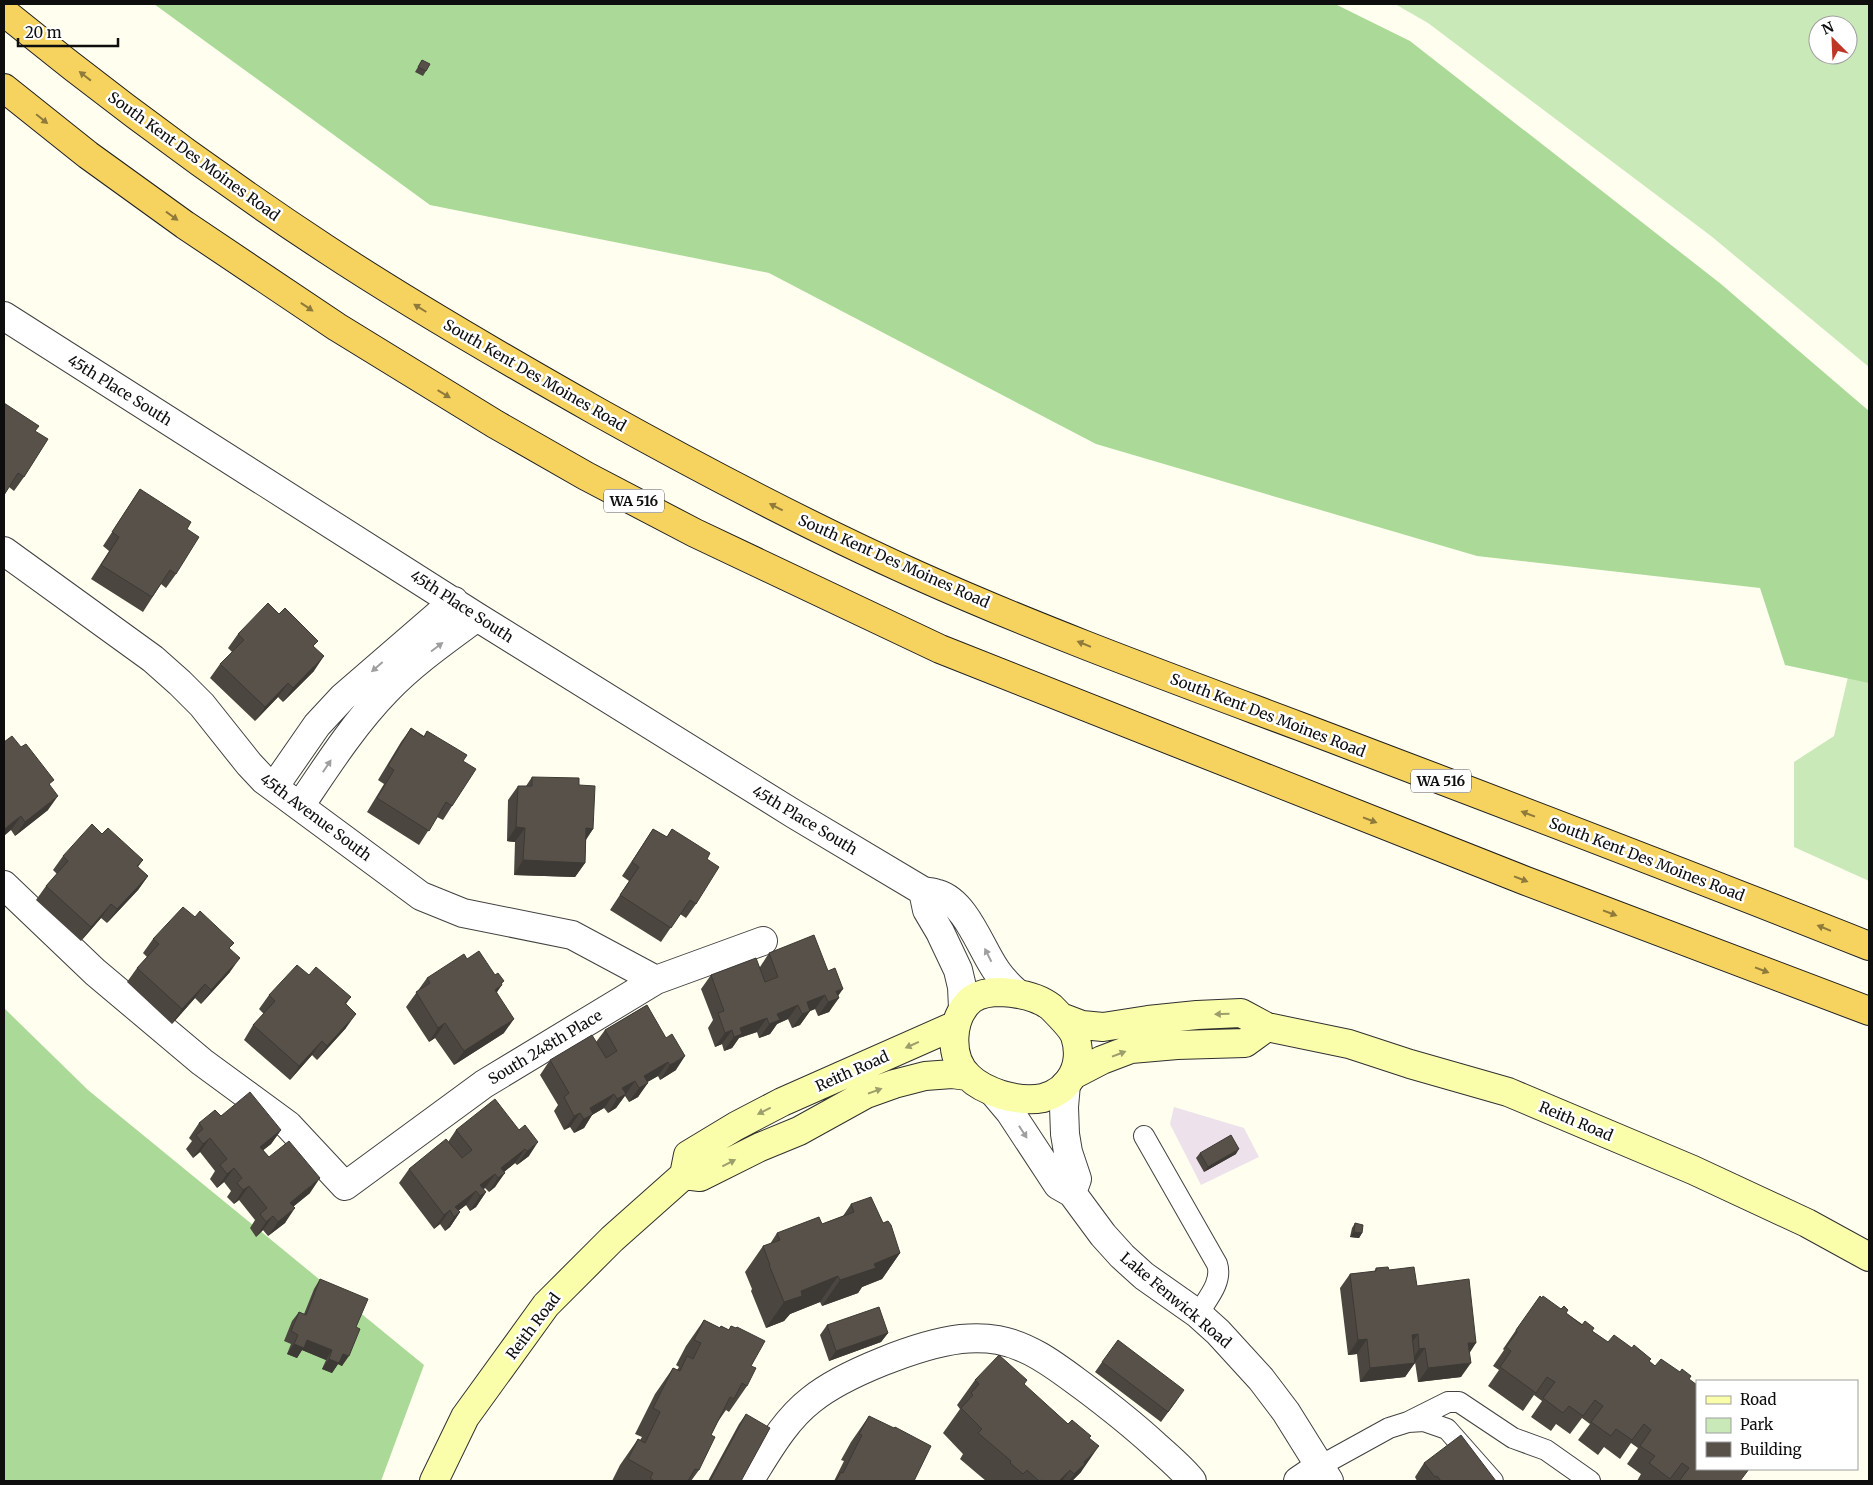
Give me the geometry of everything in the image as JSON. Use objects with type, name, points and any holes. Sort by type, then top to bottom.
[{"type":"highway","name":"South Kent Des Moines Road","points":[[4,12],[134,114],[328,250],[534,376],[690,464],[917,575],[1129,662],[1754,900],[1869,946]]},
{"type":"highway","name":"WA 516","points":[[4,88],[88,155],[200,235],[337,327],[495,424],[586,476],[694,533],[940,649],[1517,878],[1869,1011]]},
{"type":"main road","name":"Reith Road","points":[[434,1481],[465,1417],[546,1305],[612,1238],[684,1175],[688,1155],[736,1126],[782,1102],[960,1017],[973,998],[984,993],[1017,993],[1050,1006],[1061,1017],[1075,1035],[1078,1059],[1070,1079]]},
{"type":"main road","name":"Reith Road","points":[[1061,1017],[1082,1026],[1103,1027],[1197,1015],[1241,1013],[1267,1027],[1349,1044],[1410,1064],[1508,1092],[1694,1170],[1807,1223],[1869,1257]]},
{"type":"main road","points":[[960,1017],[954,1043],[959,1060],[967,1076]]},
{"type":"main road","name":"Reith Road","points":[[684,1175],[700,1178],[760,1147],[799,1131],[866,1094],[894,1084],[926,1076],[952,1074],[967,1076],[980,1086],[1012,1098],[1032,1100],[1054,1095],[1070,1079],[1102,1060],[1131,1049],[1177,1045],[1245,1043],[1267,1027]]},
{"type":"street","name":"45th Place South","points":[[4,316],[454,601],[476,617],[794,814],[923,891],[940,894],[955,905],[977,934],[995,970],[1017,993]]},
{"type":"street","name":"45th Avenue South","points":[[4,551],[153,659],[180,682],[220,724],[249,764],[274,787],[421,896],[463,913],[572,936],[656,980]]},
{"type":"street","points":[[274,787],[317,725],[343,697],[454,601]]},
{"type":"street","points":[[300,806],[351,731],[388,689],[419,661],[476,617]]},
{"type":"street","name":"South 248th Place","points":[[4,885],[95,972],[194,1056],[288,1125],[345,1186],[484,1084],[656,980],[763,941]]},
{"type":"street","points":[[923,891],[927,910],[958,970],[962,987],[960,1017]]},
{"type":"street","points":[[1070,1079],[1064,1107],[1068,1152],[1077,1179],[1072,1193]]},
{"type":"street","name":"Lake Fenwick Road","points":[[994,1092],[1010,1112],[1058,1185],[1072,1193],[1122,1256],[1144,1276],[1198,1314],[1231,1345],[1274,1395],[1325,1473]]},
{"type":"street","points":[[750,1481],[768,1451],[789,1422],[810,1400],[834,1385],[867,1368],[902,1355],[960,1339],[980,1338],[999,1340],[1019,1346],[1056,1367],[1125,1418],[1192,1481]]},
{"type":"street","points":[[1298,1481],[1325,1473]]},
{"type":"lane","points":[[1144,1136],[1220,1272],[1217,1284],[1198,1314]]},
{"type":"lane","points":[[1325,1473],[1389,1428],[1408,1422],[1448,1402],[1459,1402],[1513,1438],[1546,1450],[1590,1481]]},
{"type":"lane","points":[[1408,1422],[1424,1421],[1447,1429],[1493,1481]]},
{"type":"shaded area","points":[[1174,1107],[1244,1128],[1259,1157],[1201,1185],[1170,1124]]},
{"type":"green space","points":[[154,4],[1335,4],[1410,41],[1721,284],[1869,411],[1869,683],[1785,665],[1760,588],[1477,556],[1096,444],[769,273],[430,205]]},
{"type":"green space","points":[[1395,4],[1869,4],[1869,367],[1711,236],[1428,23]]},
{"type":"green space","points":[[1869,668],[1869,881],[1794,847],[1794,762],[1834,736],[1848,677]]},
{"type":"green space","points":[[4,1008],[88,1090],[424,1365],[381,1481],[4,1481]]},
{"type":"building","points":[[422,60],[430,64],[426,71],[418,67]]},
{"type":"building","points":[[4,403],[39,426],[35,431],[48,439],[24,477],[18,473],[4,495]]},
{"type":"building","points":[[140,489],[191,522],[187,529],[199,537],[176,574],[170,570],[152,597],[101,565],[119,537],[112,532]]},
{"type":"building","points":[[268,603],[279,614],[285,608],[318,641],[313,646],[324,656],[293,688],[288,683],[265,707],[220,664],[244,640],[238,634]]},
{"type":"building","points":[[411,728],[424,737],[427,731],[467,755],[463,761],[476,769],[452,806],[446,802],[429,831],[377,798],[394,770],[388,766]]},
{"type":"building","points":[[12,736],[21,747],[26,744],[54,780],[49,784],[58,796],[25,822],[21,816],[4,829],[4,742]]},
{"type":"building","points":[[532,777],[579,778],[579,785],[595,786],[593,829],[586,828],[585,863],[523,860],[525,828],[516,827],[518,786],[532,786]]},
{"type":"building","points":[[92,824],[102,834],[108,828],[143,860],[137,866],[148,876],[117,909],[111,904],[91,927],[46,886],[68,861],[63,856]]},
{"type":"building","points":[[653,829],[667,837],[672,829],[710,853],[707,859],[719,867],[696,904],[690,900],[671,928],[620,895],[639,867],[632,862]]},
{"type":"building","points":[[183,907],[195,917],[200,911],[234,943],[229,948],[240,958],[211,990],[205,984],[182,1009],[137,968],[159,944],[153,939]]},
{"type":"building","points":[[814,935],[828,971],[835,968],[843,989],[836,991],[839,998],[828,1002],[825,995],[807,1002],[810,1011],[802,1014],[798,1005],[777,1014],[780,1020],[769,1024],[767,1018],[740,1028],[742,1034],[734,1037],[732,1030],[725,1033],[718,1013],[724,1011],[711,975],[756,958],[765,982],[778,977],[769,953]]},
{"type":"building","points":[[479,951],[495,975],[498,973],[504,981],[495,990],[514,1019],[464,1051],[445,1023],[438,1028],[416,992],[430,983],[427,978],[464,954],[467,959]]},
{"type":"building","points":[[297,965],[309,975],[316,967],[351,997],[345,1003],[356,1014],[327,1046],[322,1041],[299,1066],[253,1025],[275,1001],[269,995]]},
{"type":"building","points":[[647,1005],[666,1038],[672,1034],[685,1056],[670,1065],[668,1062],[644,1076],[648,1083],[639,1088],[635,1081],[622,1088],[626,1094],[617,1099],[614,1094],[590,1108],[593,1114],[584,1119],[580,1113],[574,1116],[564,1097],[569,1093],[550,1060],[592,1035],[606,1058],[617,1051],[605,1030]]},
{"type":"building","points":[[250,1092],[281,1130],[260,1147],[269,1157],[289,1141],[320,1178],[290,1203],[295,1208],[278,1222],[273,1216],[266,1222],[260,1214],[267,1208],[249,1186],[243,1190],[237,1183],[242,1178],[234,1168],[227,1174],[220,1165],[227,1159],[210,1138],[203,1144],[196,1135],[203,1129],[199,1123],[215,1110],[221,1116]]},
{"type":"building","points":[[495,1099],[519,1130],[525,1125],[538,1142],[527,1151],[525,1149],[501,1168],[505,1173],[498,1178],[495,1174],[480,1185],[486,1192],[480,1196],[476,1191],[455,1207],[460,1212],[454,1217],[450,1210],[444,1215],[409,1169],[446,1139],[462,1158],[472,1150],[456,1130]]},
{"type":"building","points":[[1231,1135],[1239,1149],[1208,1167],[1200,1153]]},
{"type":"building","points":[[871,1197],[883,1223],[888,1221],[891,1225],[900,1253],[874,1264],[876,1268],[840,1280],[838,1276],[801,1291],[802,1296],[784,1302],[763,1246],[780,1240],[777,1233],[819,1217],[822,1224],[854,1212],[851,1204]]},
{"type":"building","points":[[1355,1223],[1363,1225],[1362,1233],[1354,1232]]},
{"type":"building","points":[[1388,1267],[1389,1270],[1414,1267],[1417,1286],[1469,1279],[1476,1343],[1468,1343],[1471,1363],[1428,1368],[1425,1348],[1419,1349],[1418,1334],[1412,1335],[1415,1363],[1370,1368],[1367,1339],[1358,1340],[1350,1274],[1376,1271],[1376,1268]]},
{"type":"building","points":[[320,1279],[368,1299],[356,1327],[360,1329],[349,1356],[343,1354],[339,1363],[329,1359],[332,1350],[307,1340],[304,1348],[294,1344],[298,1335],[291,1331],[299,1312],[306,1315]]},
{"type":"building","points":[[1540,1296],[1542,1298],[1543,1296],[1561,1309],[1564,1306],[1568,1310],[1566,1313],[1582,1325],[1585,1321],[1594,1328],[1592,1331],[1608,1342],[1614,1335],[1632,1348],[1634,1345],[1651,1359],[1649,1361],[1655,1366],[1661,1359],[1680,1372],[1682,1369],[1691,1376],[1689,1379],[1696,1384],[1696,1470],[1748,1470],[1740,1481],[1679,1481],[1689,1468],[1682,1463],[1670,1479],[1649,1463],[1655,1456],[1640,1446],[1651,1430],[1644,1424],[1632,1440],[1616,1429],[1611,1436],[1591,1422],[1603,1406],[1595,1400],[1583,1416],[1569,1406],[1563,1413],[1543,1398],[1555,1382],[1547,1377],[1536,1393],[1500,1367],[1511,1351],[1506,1347],[1517,1332],[1516,1330]]},
{"type":"building","points":[[879,1307],[888,1333],[836,1351],[827,1325]]},
{"type":"building","points":[[704,1320],[729,1330],[731,1326],[737,1327],[765,1341],[751,1366],[756,1368],[747,1386],[742,1383],[734,1399],[730,1397],[711,1435],[715,1437],[699,1470],[695,1469],[688,1481],[654,1481],[650,1478],[653,1473],[628,1459],[638,1439],[645,1443],[660,1412],[653,1408],[673,1368],[680,1371],[687,1356],[693,1359],[701,1343],[694,1340]]},
{"type":"building","points":[[1118,1340],[1184,1390],[1168,1412],[1102,1362]]},
{"type":"building","points":[[999,1355],[1027,1380],[1024,1384],[1068,1424],[1072,1420],[1091,1436],[1089,1438],[1099,1446],[1084,1462],[1085,1464],[1074,1474],[1070,1470],[1059,1481],[1039,1481],[1027,1470],[1023,1474],[1010,1463],[1011,1461],[978,1433],[982,1429],[961,1408],[973,1395],[971,1393],[979,1384],[975,1380]]},
{"type":"building","points":[[746,1414],[770,1428],[741,1481],[710,1481]]},
{"type":"building","points":[[869,1416],[931,1446],[914,1481],[836,1481],[841,1472],[843,1473],[862,1435],[859,1434]]},
{"type":"building","points":[[1461,1435],[1496,1481],[1441,1481],[1437,1476],[1435,1477],[1424,1463]]}]
